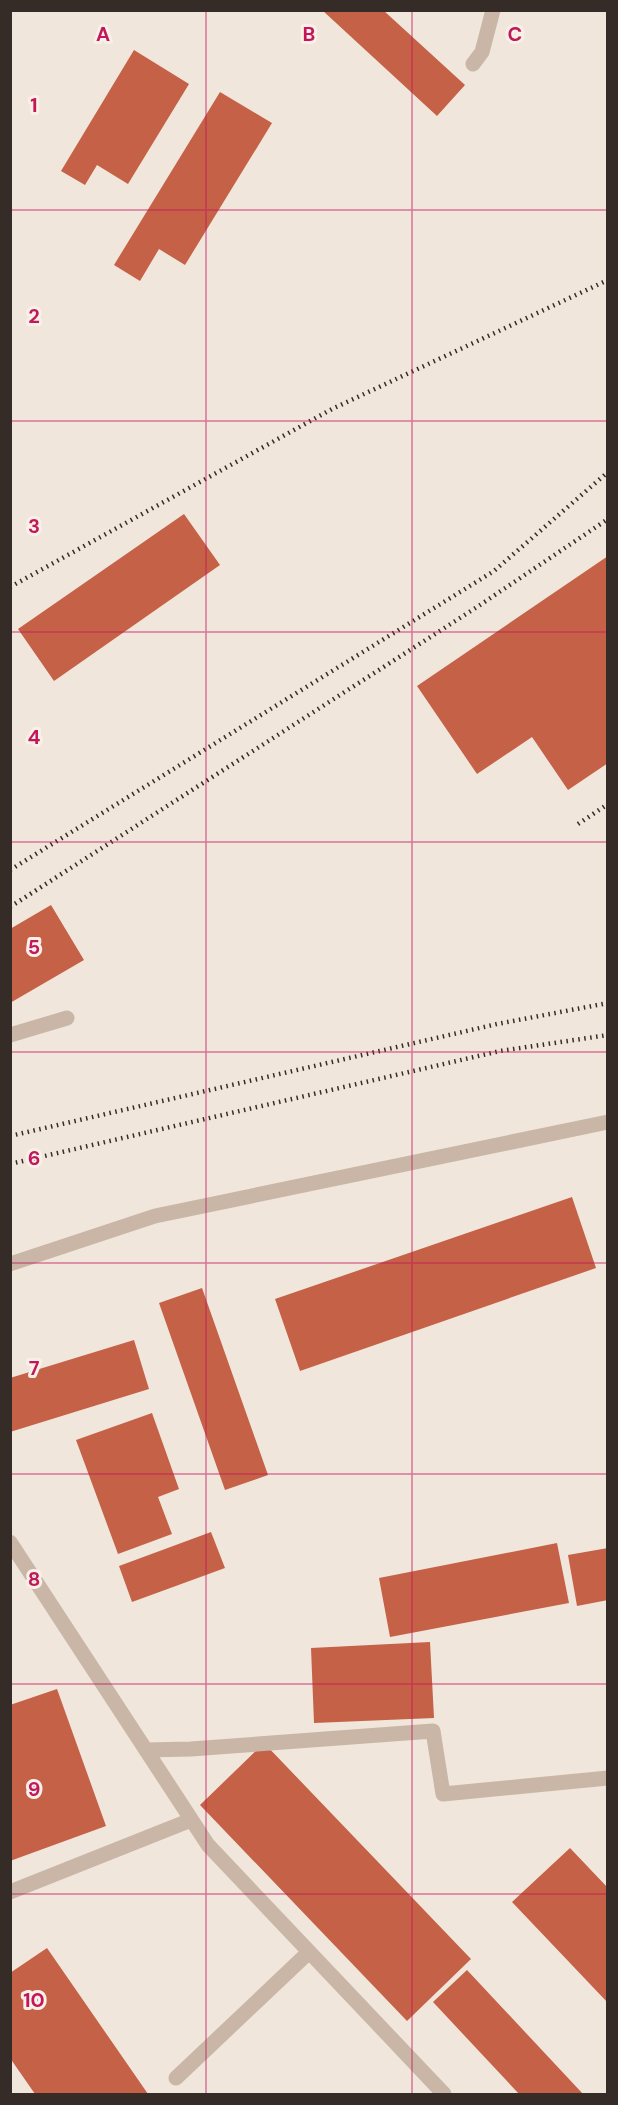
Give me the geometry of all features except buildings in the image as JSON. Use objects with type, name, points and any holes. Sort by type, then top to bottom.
[{"type":"street","points":[[473,64],[482,52],[493,10]]},
{"type":"street","points":[[10,1035],[67,1018]]},
{"type":"street","points":[[10,1264],[154,1216],[608,1122]]},
{"type":"street","points":[[10,1542],[208,1845],[444,2094]]},
{"type":"street","points":[[146,1750],[191,1749],[433,1731],[443,1794],[608,1778]]},
{"type":"street","points":[[10,1892],[191,1820]]},
{"type":"street","points":[[176,2078],[309,1952]]},
{"type":"railway","points":[[10,587],[332,409],[608,280]]},
{"type":"railway","points":[[10,870],[494,571],[608,472]]},
{"type":"railway","points":[[10,907],[477,607],[608,519]]},
{"type":"railway","points":[[578,824],[608,804]]},
{"type":"railway","points":[[10,1136],[497,1024],[608,1003]]},
{"type":"railway","points":[[10,1164],[500,1051],[608,1035]]}]
